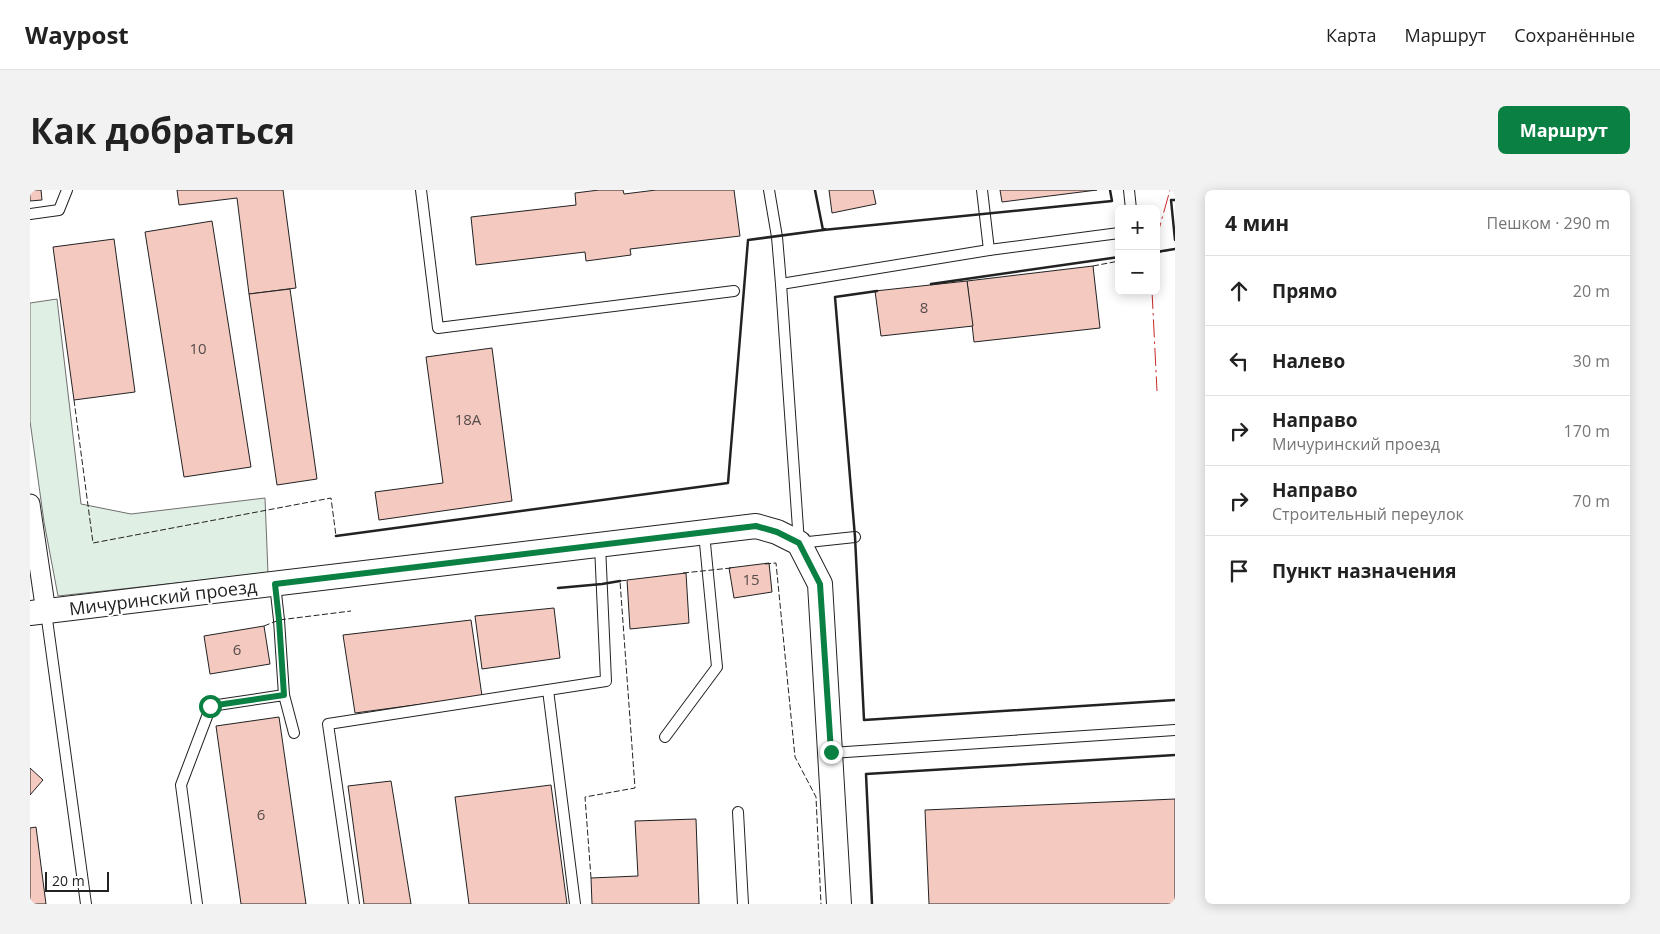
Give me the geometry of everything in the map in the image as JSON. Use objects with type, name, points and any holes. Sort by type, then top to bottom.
[{"type":"street","points":[[30,504],[38,612]]},
{"type":"street","name":"Мичуринский проезд","points":[[38,612],[756,526],[777,532],[799,543]]},
{"type":"street","points":[[799,543],[820,584],[839,904]]},
{"type":"lane","points":[[30,214],[59,210],[67,190]]},
{"type":"lane","points":[[421,190],[438,328],[734,291]]},
{"type":"lane","points":[[769,190],[781,284],[799,543],[855,537]]},
{"type":"lane","points":[[982,190],[990,250]]},
{"type":"lane","points":[[1129,190],[1131,205]]},
{"type":"lane","points":[[781,284],[990,250],[1115,234]]},
{"type":"lane","points":[[665,737],[716,667],[704,533]]},
{"type":"lane","points":[[354,904],[328,724],[606,681],[600,545]]},
{"type":"lane","points":[[275,584],[284,695],[294,733]]},
{"type":"lane","points":[[38,612],[86,904]]},
{"type":"lane","points":[[548,690],[575,904]]},
{"type":"lane","points":[[197,904],[181,785],[210,706],[284,695]]},
{"type":"lane","points":[[831,752],[1175,730]]},
{"type":"lane","points":[[738,812],[743,904]]},
{"type":"green space","points":[[57,299],[81,504],[131,514],[265,498],[268,573],[58,596],[44,522],[30,421],[30,303]]},
{"type":"building","points":[[30,190],[41,190],[42,200],[30,201]]},
{"type":"building","points":[[177,190],[283,190],[296,288],[249,294],[237,198],[179,205]]},
{"type":"building","points":[[623,190],[624,194],[656,190],[734,190],[740,236],[630,249],[631,255],[586,261],[585,252],[476,265],[471,217],[576,205],[575,193]]},
{"type":"building","points":[[829,190],[873,190],[876,204],[832,213]]},
{"type":"building","points":[[1000,190],[1097,190],[1002,202]]},
{"type":"building","points":[[212,221],[251,467],[184,477],[145,232]]},
{"type":"building","points":[[114,239],[135,392],[74,400],[53,247]]},
{"type":"building","points":[[1093,266],[1100,328],[974,342],[967,281]]},
{"type":"building","points":[[967,281],[973,326],[881,336],[875,291]]},
{"type":"building","points":[[290,289],[317,479],[277,485],[249,294]]},
{"type":"building","points":[[492,348],[512,501],[379,520],[375,492],[443,483],[426,357]]},
{"type":"building","points":[[769,563],[772,592],[734,598],[729,568]]},
{"type":"building","points":[[686,573],[689,623],[630,629],[627,580]]},
{"type":"building","points":[[554,608],[560,658],[482,669],[475,616]]},
{"type":"building","points":[[471,620],[482,696],[355,713],[343,635]]},
{"type":"building","points":[[264,626],[270,664],[210,674],[204,636]]},
{"type":"building","points":[[279,717],[306,904],[241,904],[216,726]]},
{"type":"building","points":[[30,768],[43,780],[30,795]]},
{"type":"building","points":[[391,781],[411,904],[364,904],[348,786]]},
{"type":"building","points":[[551,785],[567,904],[469,904],[455,797]]},
{"type":"building","points":[[1175,799],[1175,904],[929,904],[925,810]]},
{"type":"building","points":[[696,819],[699,904],[592,904],[591,878],[638,876],[635,821]]},
{"type":"building","points":[[36,827],[46,904],[30,904],[30,828]]},
{"type":"fence","points":[[1175,200],[1171,200],[1175,240]]},
{"type":"fence","points":[[1160,252],[1175,249]]},
{"type":"fence","points":[[1093,266],[1115,262]]},
{"type":"fence","points":[[835,297],[875,291]]},
{"type":"fence","points":[[74,400],[93,543],[331,498],[336,536]]},
{"type":"fence","points":[[765,564],[776,563],[795,757],[816,797],[821,904]]},
{"type":"fence","points":[[683,573],[731,568]]},
{"type":"fence","points":[[591,878],[585,797],[635,788],[620,581],[629,580]]},
{"type":"fence","points":[[264,626],[279,620],[351,611]]},
{"type":"wall","points":[[815,190],[823,230],[825,229]]},
{"type":"wall","points":[[336,536],[728,483],[748,240],[823,230],[1112,201],[1110,190]]},
{"type":"wall","points":[[1175,200],[1171,200],[1175,240]]},
{"type":"wall","points":[[1160,251],[1175,249]]},
{"type":"wall","points":[[931,284],[1115,258]]},
{"type":"wall","points":[[877,291],[835,297],[855,537],[864,720],[1175,700]]},
{"type":"wall","points":[[558,588],[620,581]]},
{"type":"wall","points":[[872,904],[866,774],[1175,755]]},
{"type":"power","points":[[1160,226],[1170,190]]},
{"type":"power","points":[[1152,295],[1157,391]]},
{"type":"route","points":[[210,706],[284,695],[275,584],[756,526],[777,532],[799,543],[820,584],[831,752]]}]
